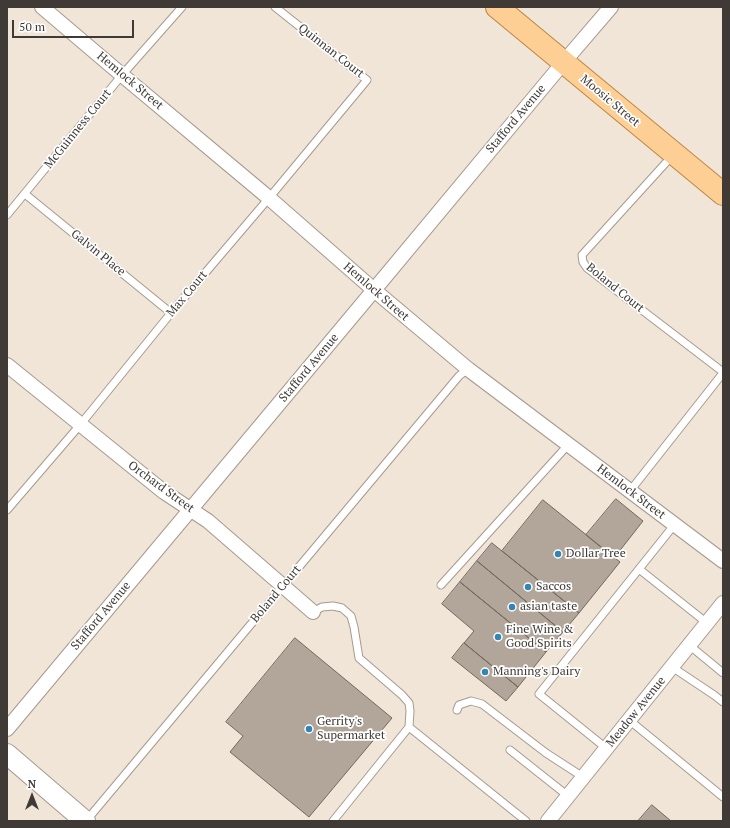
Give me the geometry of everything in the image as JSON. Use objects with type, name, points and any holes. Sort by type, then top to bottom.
[{"type":"main road","name":"Moosic Street","points":[[497,7],[723,194]]},
{"type":"main road","points":[[7,754],[86,821]]},
{"type":"street","name":"Hemlock Street","points":[[42,7],[269,198],[374,290],[468,369],[723,561]]},
{"type":"street","name":"Stafford Avenue","points":[[7,729],[611,7]]},
{"type":"street","name":"Orchard Street","points":[[7,365],[164,492],[208,520],[313,612]]},
{"type":"street","name":"Meadow Avenue","points":[[548,821],[723,603]]},
{"type":"lane","name":"McGuinness Court","points":[[7,215],[122,75],[182,7]]},
{"type":"lane","name":"Quinnan Court","points":[[275,7],[367,80]]},
{"type":"lane","name":"Max Court","points":[[7,510],[80,425],[171,312],[269,198],[367,80]]},
{"type":"lane","name":"Boland Court","points":[[674,154],[582,255],[583,262],[587,268],[723,372]]},
{"type":"lane","name":"Galvin Place","points":[[25,194],[171,312]]},
{"type":"lane","name":"Boland Court","points":[[86,821],[459,376],[468,369]]},
{"type":"lane","points":[[630,491],[723,372]]},
{"type":"lane","points":[[441,585],[568,445]]},
{"type":"lane","points":[[606,748],[539,694],[675,524]]},
{"type":"lane","points":[[639,569],[707,623]]},
{"type":"lane","points":[[313,612],[322,607],[333,606],[342,608],[351,616],[359,658],[402,695],[409,703],[410,711],[409,727],[333,821]]},
{"type":"lane","points":[[689,645],[723,673]]},
{"type":"lane","points":[[672,667],[723,702]]},
{"type":"lane","points":[[457,710],[459,705],[471,701],[482,704],[546,753],[583,777]]},
{"type":"lane","points":[[629,720],[723,797]]},
{"type":"lane","points":[[409,727],[526,821]]},
{"type":"lane","points":[[510,750],[568,796]]},
{"type":"building","points":[[616,499],[643,521],[614,558],[586,535]]},
{"type":"building","name":"Dollar Tree","points":[[543,500],[620,562],[579,613],[502,551]]},
{"type":"building","name":"Saccos","points":[[492,543],[579,613],[563,632],[477,561]]},
{"type":"building","name":"asian taste","points":[[477,561],[563,632],[546,652],[460,582]]},
{"type":"building","name":"Fine Wine & Good Spirits","points":[[460,582],[546,652],[518,687],[464,643],[474,631],[442,604]]},
{"type":"building","name":"Gerrity's Supermarket","points":[[295,638],[392,718],[309,817],[230,752],[243,736],[226,722]]},
{"type":"building","name":"Manning's Dairy","points":[[464,643],[518,687],[506,701],[452,658]]},
{"type":"building","points":[[652,805],[671,821],[638,821]]},
{"type":"place","name":"Dollar Tree","points":[[558,554]]},
{"type":"place","name":"Saccos","points":[[528,587]]},
{"type":"place","name":"asian taste","points":[[512,607]]},
{"type":"place","name":"Fine Wine & Good Spirits","points":[[498,637]]},
{"type":"place","name":"Manning's Dairy","points":[[485,672]]},
{"type":"place","name":"Gerrity's Supermarket","points":[[309,729]]}]
